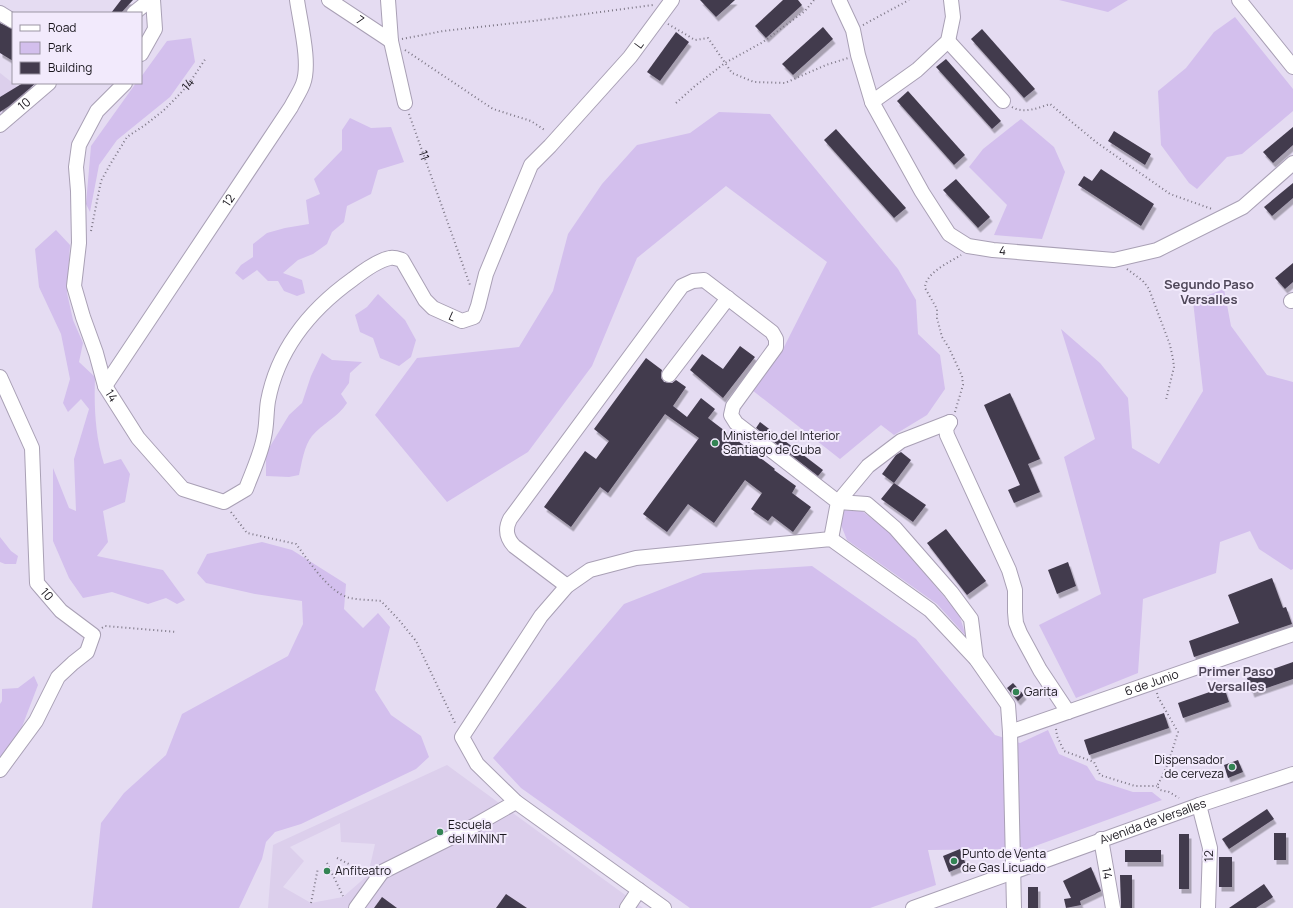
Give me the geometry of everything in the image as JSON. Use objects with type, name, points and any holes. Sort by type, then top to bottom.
[{"type":"street","points":[[135,12],[151,0],[155,29],[142,52]]},
{"type":"street","name":"12","points":[[105,386],[287,113],[304,83],[306,68],[297,0]]},
{"type":"street","name":"7","points":[[329,0],[391,41]]},
{"type":"street","points":[[388,0],[391,41],[405,103]]},
{"type":"street","name":"4","points":[[839,0],[853,30],[858,55],[872,102],[922,192],[945,228],[949,234],[968,246],[992,250],[1114,260],[1157,250],[1243,207],[1293,163]]},
{"type":"street","points":[[872,102],[917,70],[948,41],[952,17],[951,0]]},
{"type":"street","points":[[1239,0],[1293,67]]},
{"type":"street","name":"L","points":[[224,502],[246,489],[264,438],[268,401],[277,367],[289,345],[305,323],[322,303],[341,287],[370,267],[390,258],[402,260],[425,300],[433,308],[462,321],[474,317],[486,274],[530,165],[561,134],[630,57],[671,1]]},
{"type":"street","points":[[0,12],[12,20]]},
{"type":"street","points":[[948,41],[1003,101]]},
{"type":"street","name":"10","points":[[0,125],[48,84]]},
{"type":"street","name":"14","points":[[124,84],[97,111],[79,145],[76,167],[78,191],[78,243],[74,286],[105,386],[138,438],[183,489],[224,502]]},
{"type":"street","points":[[567,586],[511,543],[508,539],[507,527],[510,519],[682,286],[693,281],[704,280],[772,332],[776,339],[776,347],[733,406],[731,415],[736,423],[838,502],[867,504],[895,528],[952,592],[971,619],[976,659]]},
{"type":"street","points":[[669,375],[728,298]]},
{"type":"street","name":"10","points":[[0,377],[32,448],[37,583],[61,611],[93,635]]},
{"type":"street","points":[[831,539],[838,502],[868,466],[901,441],[950,422]]},
{"type":"street","points":[[950,422],[946,429],[947,435],[1011,575],[1015,590],[1016,623],[1020,633],[1040,670],[1068,712]]},
{"type":"street","points":[[664,908],[516,802],[477,764],[462,737],[541,616],[567,586],[590,570],[636,558],[831,539],[930,610],[976,659],[1008,705],[1010,732],[1014,908]]},
{"type":"street","name":"6 de Junio","points":[[1010,732],[1293,634]]},
{"type":"street","points":[[0,770],[36,721],[58,677],[87,652],[93,635]]},
{"type":"street","name":"Avenida de Versalles","points":[[913,908],[1101,839],[1293,774]]},
{"type":"street","points":[[356,908],[382,872],[472,827],[516,802]]},
{"type":"street","name":"12","points":[[1199,805],[1210,848],[1208,908]]},
{"type":"street","name":"14","points":[[1101,839],[1113,908]]},
{"type":"street","points":[[627,908],[639,890]]},
{"type":"path","points":[[676,103],[725,63],[763,42],[804,11],[814,0]]},
{"type":"path","points":[[853,30],[909,0]]},
{"type":"path","points":[[391,41],[443,31],[533,21],[671,1]]},
{"type":"path","points":[[658,19],[695,40],[708,38],[732,73],[754,82],[785,83],[826,65],[858,55]]},
{"type":"path","points":[[391,41],[493,109],[530,121],[552,135],[561,134]]},
{"type":"path","name":"14","points":[[78,243],[92,230],[101,181],[110,163],[127,137],[157,116],[177,97],[188,85],[206,58]]},
{"type":"path","points":[[1003,101],[1019,110],[1030,110],[1050,104],[1096,142],[1170,194],[1228,214]]},
{"type":"path","name":"11","points":[[405,103],[478,306]]},
{"type":"path","points":[[950,422],[963,385],[962,376],[949,348],[942,337],[937,318],[937,309],[925,288],[925,284],[932,274],[962,254],[968,249],[968,246]]},
{"type":"path","points":[[1114,260],[1143,281],[1150,289],[1153,297],[1173,359],[1174,368],[1166,400]]},
{"type":"path","points":[[224,502],[247,533],[296,544],[320,576],[333,588],[349,598],[381,601],[416,641],[462,737]]},
{"type":"path","points":[[93,635],[105,626],[177,632]]},
{"type":"path","points":[[1156,682],[1158,697],[1178,732],[1171,755],[1167,761],[1166,770],[1157,786]]},
{"type":"path","points":[[1054,717],[1057,736],[1064,751],[1094,762],[1100,775],[1135,786],[1157,786],[1160,790],[1169,792],[1179,798]]},
{"type":"path","points":[[337,858],[368,875]]},
{"type":"path","points":[[327,863],[344,896]]},
{"type":"path","points":[[311,903],[318,868]]},
{"type":"shaded area","points":[[0,73],[12,84],[28,95],[0,121]]},
{"type":"shaded area","name":"Escuela del MININT","points":[[447,765],[643,908],[268,908],[273,845]],"holes":[[[340,823],[341,842],[375,844],[368,875],[343,897],[311,903],[283,887],[304,861],[290,847]]]},
{"type":"green space","points":[[1059,0],[1128,0],[1108,12]]},
{"type":"green space","points":[[1235,17],[1293,89],[1293,111],[1242,154],[1227,157],[1197,189],[1189,183],[1161,145],[1158,91],[1186,68],[1214,32]]},
{"type":"green space","points":[[191,38],[195,62],[170,97],[117,140],[99,165],[90,212],[86,204],[91,146],[135,84],[142,84],[142,76],[167,41]]},
{"type":"green space","points":[[719,112],[770,114],[898,269],[916,300],[918,334],[940,355],[945,389],[927,415],[894,435],[881,425],[840,459],[752,390],[783,349],[827,262],[726,186],[637,258],[592,366],[528,452],[447,502],[375,415],[417,358],[519,347],[553,291],[568,234],[602,184],[637,145],[690,133]]},
{"type":"green space","points":[[350,118],[371,128],[391,127],[404,162],[378,170],[371,194],[347,206],[344,222],[332,232],[327,244],[313,254],[298,260],[283,273],[302,280],[305,293],[297,296],[284,291],[278,281],[268,281],[257,270],[243,280],[235,273],[241,265],[253,257],[253,244],[267,233],[309,224],[306,200],[320,194],[314,179],[342,150],[342,130]]},
{"type":"green space","points":[[1021,119],[1054,147],[1065,172],[1042,239],[994,235],[1007,205],[969,167],[983,149]]},
{"type":"green space","points":[[56,230],[70,245],[67,293],[73,320],[83,343],[79,362],[95,377],[96,421],[104,464],[121,459],[130,474],[125,502],[103,511],[108,542],[97,556],[163,570],[185,600],[177,604],[166,598],[148,604],[112,592],[83,598],[69,578],[53,541],[53,468],[69,508],[76,511],[74,459],[89,409],[81,399],[68,412],[63,403],[70,379],[61,334],[39,287],[35,249]]},
{"type":"green space","points":[[1224,289],[1231,326],[1267,375],[1293,382],[1293,569],[1291,570],[1259,549],[1250,531],[1220,542],[1216,573],[1143,599],[1138,673],[1076,698],[1039,625],[1101,594],[1064,457],[1095,439],[1061,329],[1100,363],[1128,398],[1132,448],[1159,464],[1203,391],[1193,301]]},
{"type":"green space","points":[[378,294],[405,320],[416,340],[411,357],[399,366],[380,358],[373,338],[360,332],[355,315],[367,307]]},
{"type":"green space","points":[[322,353],[332,360],[362,362],[350,373],[349,383],[341,394],[347,403],[309,440],[299,475],[289,477],[266,476],[266,453],[289,415],[302,403],[311,376]]},
{"type":"green space","points":[[841,510],[862,511],[888,531],[959,614],[966,636],[937,604],[847,540],[841,525]]},
{"type":"green space","points":[[0,537],[11,551],[18,556],[16,564],[5,564],[0,562]]},
{"type":"green space","points":[[262,542],[292,550],[346,584],[344,609],[363,628],[378,613],[390,627],[375,690],[391,715],[421,736],[429,757],[416,769],[301,824],[275,832],[266,842],[262,859],[239,908],[92,908],[101,823],[124,793],[166,755],[182,714],[288,656],[303,624],[302,601],[255,594],[206,583],[197,573],[207,554]]},
{"type":"green space","points":[[812,566],[916,639],[995,735],[1020,743],[1048,730],[1059,754],[1087,766],[1096,780],[1133,792],[1152,792],[1162,800],[1027,849],[928,850],[936,885],[870,908],[690,908],[521,788],[493,758],[624,604],[703,573]]},
{"type":"green space","points":[[34,676],[38,685],[20,732],[0,767],[0,704],[2,701],[2,689],[18,688]]},
{"type":"building","points":[[121,0],[133,0],[122,12],[112,12]]},
{"type":"building","points":[[700,0],[735,0],[716,17]]},
{"type":"building","points":[[783,0],[798,0],[802,5],[766,38],[755,26]]},
{"type":"building","points":[[0,23],[12,29],[12,60],[0,53]]},
{"type":"building","points":[[823,27],[833,39],[793,75],[782,64]]},
{"type":"building","points":[[982,29],[1035,89],[1024,98],[971,39]]},
{"type":"building","points":[[676,32],[689,42],[660,81],[647,72]]},
{"type":"building","points":[[946,59],[1001,121],[992,129],[936,67]]},
{"type":"building","points":[[21,84],[35,84],[0,112],[0,97]]},
{"type":"building","points":[[908,91],[965,155],[954,165],[897,101]]},
{"type":"building","points":[[1293,127],[1293,145],[1273,163],[1263,152]]},
{"type":"building","points":[[836,129],[906,208],[894,218],[824,140]]},
{"type":"building","points":[[1114,131],[1151,154],[1145,165],[1108,141]]},
{"type":"building","points":[[1101,169],[1154,204],[1141,226],[1078,185],[1084,176],[1092,181]]},
{"type":"building","points":[[956,179],[990,217],[978,228],[943,190]]},
{"type":"building","points":[[1293,183],[1293,198],[1272,216],[1264,207]]},
{"type":"building","points":[[1293,263],[1293,282],[1285,289],[1275,278]]},
{"type":"building","points":[[740,346],[755,357],[723,398],[690,370],[702,354],[723,369]]},
{"type":"building","name":"Ministerio del Interior Santiago de Cuba","points":[[646,358],[662,370],[661,378],[664,382],[672,383],[676,380],[686,387],[673,406],[687,417],[701,398],[715,409],[708,418],[796,486],[792,493],[811,507],[793,532],[772,516],[768,521],[751,509],[762,493],[745,480],[714,523],[688,504],[667,532],[643,514],[699,438],[665,414],[608,493],[600,487],[571,527],[544,507],[585,451],[596,459],[609,441],[594,429]]},
{"type":"building","points":[[1010,393],[1040,459],[1028,464],[1040,492],[1014,503],[1008,490],[1020,485],[984,405]]},
{"type":"building","points":[[760,422],[823,470],[818,476],[756,428]]},
{"type":"building","points":[[901,452],[911,460],[894,483],[882,474],[896,455]]},
{"type":"building","points":[[894,483],[926,505],[913,522],[881,499]]},
{"type":"building","points":[[946,529],[986,581],[967,595],[927,543]]},
{"type":"building","points":[[1068,562],[1076,586],[1057,594],[1048,570]]},
{"type":"building","points":[[1272,578],[1283,608],[1286,607],[1292,624],[1194,657],[1189,641],[1239,623],[1228,595]]},
{"type":"building","points":[[1293,662],[1293,679],[1252,693],[1247,678]]},
{"type":"building","name":"Garita","points":[[1013,683],[1024,695],[1018,701],[1007,688]]},
{"type":"building","points":[[1224,687],[1229,702],[1183,718],[1178,703]]},
{"type":"building","points":[[1164,713],[1169,728],[1089,755],[1084,740]]},
{"type":"building","points":[[1238,760],[1243,772],[1228,778],[1224,765]]},
{"type":"building","points":[[1267,809],[1274,819],[1229,849],[1222,839]]},
{"type":"building","points":[[1274,833],[1286,833],[1286,860],[1274,860]]},
{"type":"building","points":[[1179,834],[1189,834],[1189,889],[1179,889]]},
{"type":"building","name":"Punto de Venta de Gas Licuado","points":[[960,849],[966,865],[949,872],[943,856]]},
{"type":"building","points":[[1125,850],[1161,850],[1161,862],[1125,862]]},
{"type":"building","points":[[1219,857],[1232,857],[1232,887],[1219,887]]},
{"type":"building","points":[[1091,867],[1101,891],[1080,901],[1081,905],[1066,908],[1064,899],[1071,898],[1063,881]]},
{"type":"building","points":[[1120,875],[1132,875],[1132,908],[1121,908]]},
{"type":"building","points":[[1264,884],[1273,897],[1256,908],[1229,908]]},
{"type":"building","points":[[1028,887],[1038,887],[1038,908],[1028,908]]},
{"type":"building","points":[[506,894],[527,908],[496,908]]},
{"type":"building","points":[[382,897],[397,908],[374,908]]},
{"type":"place","name":"Ministerio del Interior Santiago de Cuba","points":[[715,443]]},
{"type":"place","name":"Garita","points":[[1016,692]]},
{"type":"place","name":"Dispensador de cerveza","points":[[1232,767]]},
{"type":"place","name":"Escuela del MININT","points":[[440,832]]},
{"type":"place","name":"Punto de Venta de Gas Licuado","points":[[954,861]]},
{"type":"place","name":"Anfiteatro","points":[[327,871]]},
{"type":"district","name":"Segundo Paso Versalles","points":[[1209,292]]},
{"type":"district","name":"Primer Paso Versalles","points":[[1236,678]]}]
